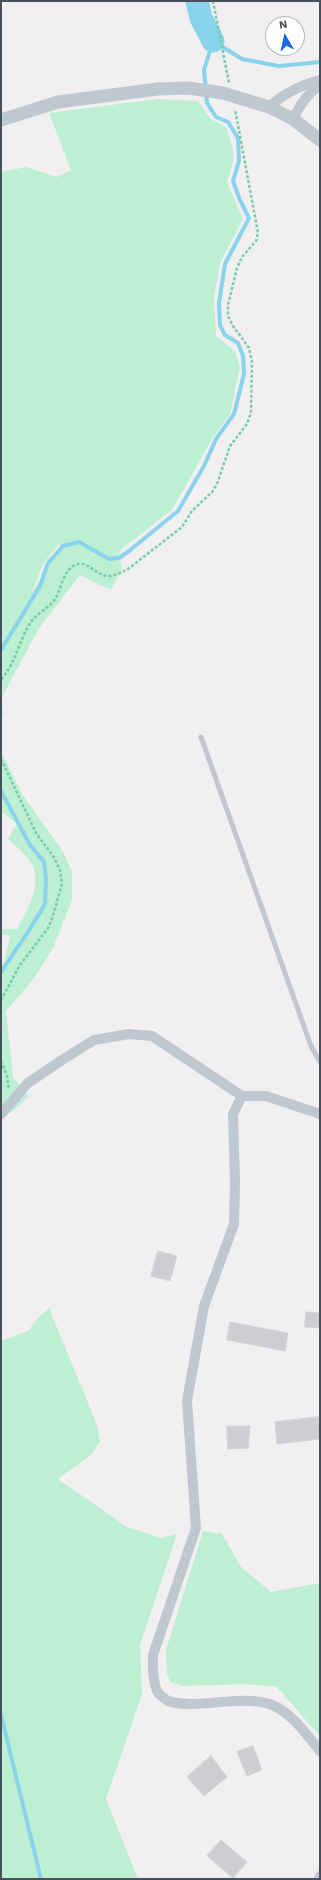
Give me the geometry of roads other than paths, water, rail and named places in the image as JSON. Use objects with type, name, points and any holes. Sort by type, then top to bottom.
[{"type":"street","points":[[269,107],[278,99],[304,84],[320,80]]},
{"type":"street","points":[[293,119],[300,105],[310,92],[320,85]]},
{"type":"street","points":[[1,120],[58,102],[158,89],[188,88],[223,93],[269,107],[293,119],[320,140]]},
{"type":"street","points":[[1,1114],[28,1083],[62,1060],[94,1040],[129,1034],[152,1036],[242,1096],[266,1096],[320,1114]]},
{"type":"street","points":[[242,1096],[233,1114],[235,1183],[234,1224],[204,1306],[187,1401],[196,1528],[153,1655],[153,1676],[158,1692],[169,1702],[187,1703],[249,1701],[272,1705],[294,1720],[320,1750]]},
{"type":"lane","points":[[201,737],[311,1046],[320,1062]]},
{"type":"waterway","points":[[197,1],[201,18],[213,41]]},
{"type":"waterway","points":[[1,650],[40,586],[48,563],[63,546],[79,542],[109,559],[119,558],[129,551],[178,511],[204,466],[216,439],[234,414],[244,374],[243,356],[238,343],[225,335],[220,325],[219,303],[225,264],[249,218],[233,181],[239,161],[238,138],[228,122],[216,117],[207,103],[204,70],[213,41],[242,59],[279,66],[320,62]]},
{"type":"waterway","points":[[1,791],[30,845],[44,862],[46,879],[45,904],[1,972]]},
{"type":"waterway","points":[[1,1715],[41,1879]]}]
